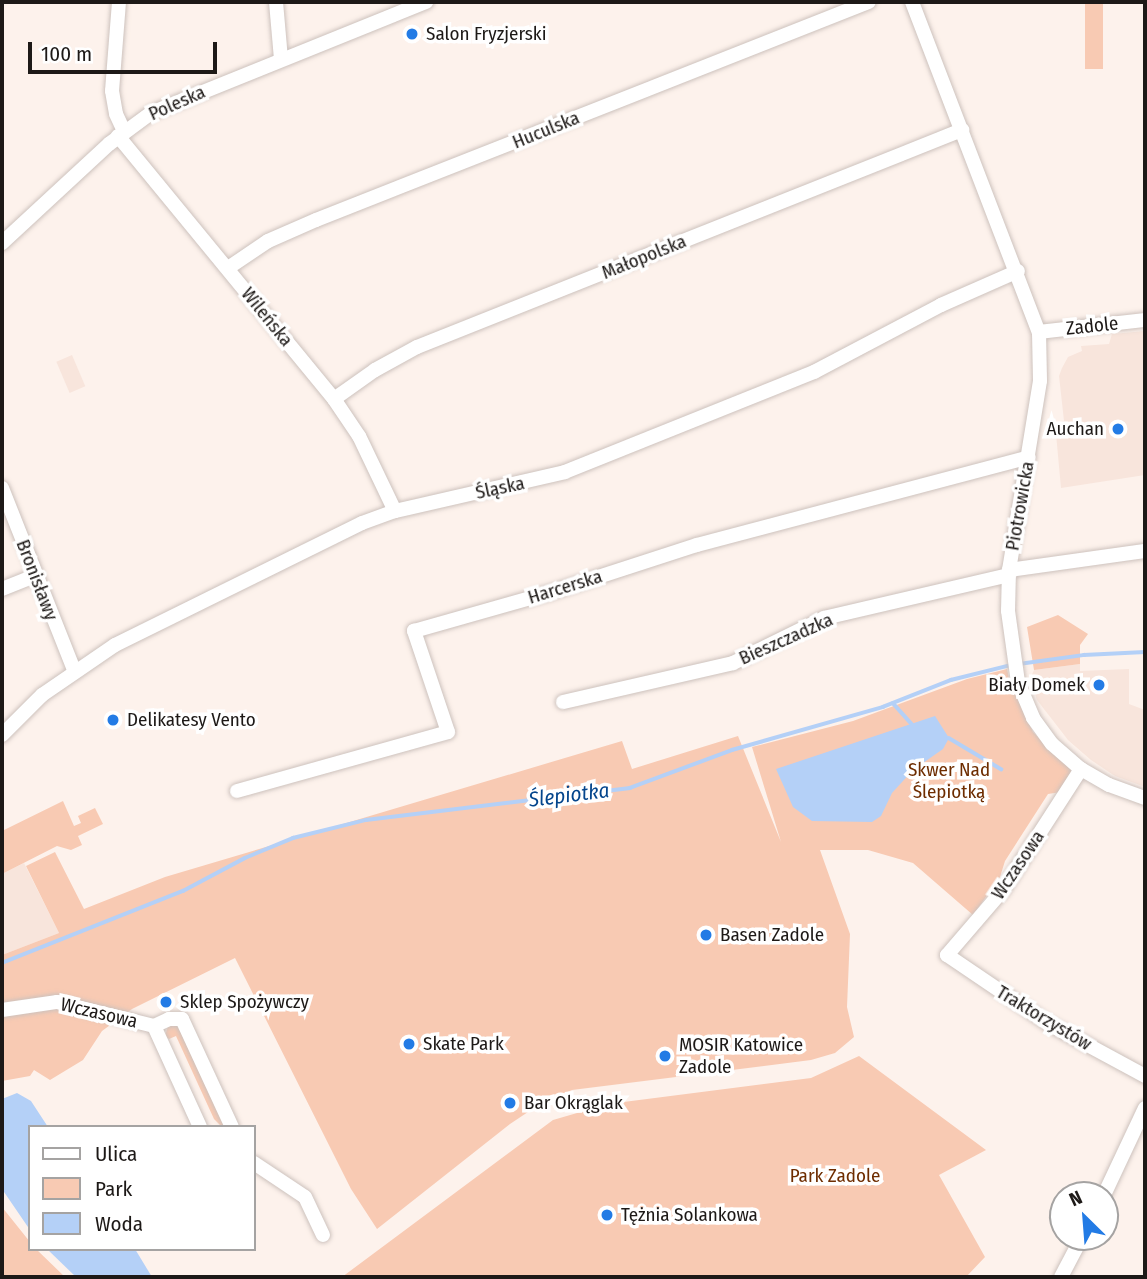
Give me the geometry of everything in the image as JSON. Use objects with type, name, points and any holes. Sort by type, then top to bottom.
[{"type":"street","name":"Wileńska","points":[[119,2],[112,91],[121,134],[334,400],[359,436],[395,511]]},
{"type":"street","points":[[276,2],[281,60]]},
{"type":"street","name":"Poleska","points":[[2,243],[121,134],[151,114],[426,2]]},
{"type":"street","name":"Huculska","points":[[228,268],[268,241],[316,220],[869,2]]},
{"type":"street","name":"Piotrowicka","points":[[912,2],[1018,271],[1039,332],[1040,381],[1009,573],[1011,638],[1018,682],[1042,731],[1081,769],[1109,785],[1145,798]]},
{"type":"street","name":"Małopolska","points":[[334,400],[375,370],[417,347],[962,130]]},
{"type":"street","name":"Śląska","points":[[2,734],[42,695],[74,670],[124,640],[362,523],[395,511],[526,482],[589,462],[814,372],[941,305],[1018,271]]},
{"type":"street","name":"Zadole","points":[[1039,332],[1145,320]]},
{"type":"street","name":"Harcerska","points":[[237,791],[448,732],[414,631],[552,592],[697,545],[1029,457]]},
{"type":"street","name":"Bronisławy","points":[[2,488],[74,670]]},
{"type":"street","name":"Bieszczadzka","points":[[563,702],[733,663],[824,618],[1009,573],[1145,551]]},
{"type":"street","points":[[2,589],[35,576]]},
{"type":"street","name":"Wczasowa","points":[[947,955],[1003,890],[1081,769]]},
{"type":"street","name":"Traktorzystów","points":[[947,955],[1049,1024],[1145,1076]]},
{"type":"street","name":"Wczasowa","points":[[2,1010],[57,1002],[154,1026],[169,1019],[182,1019],[231,1125]]},
{"type":"street","name":"Wczasowa","points":[[154,1026],[199,1125]]},
{"type":"street","points":[[1111,1181],[1145,1108]]},
{"type":"street","points":[[256,1164],[305,1197],[323,1235]]},
{"type":"street","points":[[1061,1277],[1075,1251]]},
{"type":"shaded area","points":[[1145,331],[1145,475],[1061,488],[1055,423],[1064,421],[1059,376],[1062,368],[1068,357],[1082,351],[1081,346],[1109,344],[1112,334]]},
{"type":"shaded area","points":[[72,355],[85,386],[70,393],[56,362]]},
{"type":"shaded area","points":[[1080,664],[1080,671],[1129,669],[1129,704],[1145,710],[1145,787],[1115,776],[1091,760],[1068,740],[1037,700],[1030,679],[1034,670]]},
{"type":"shaded area","points":[[24,863],[59,933],[2,955],[2,874]]},
{"type":"green space","points":[[1085,2],[1103,2],[1103,69],[1085,69]]},
{"type":"green space","points":[[1058,615],[1088,634],[1080,645],[1080,664],[1034,670],[1027,627]]},
{"type":"green space","name":"Skwer Nad Ślepiotką","points":[[1007,669],[1010,683],[1033,732],[1073,772],[1061,792],[1048,794],[1005,861],[1000,877],[973,915],[913,863],[868,850],[820,850],[850,934],[847,1007],[854,1037],[835,1053],[811,1060],[572,1090],[540,1104],[510,1124],[377,1229],[351,1189],[235,958],[132,1009],[102,1031],[83,1060],[50,1080],[34,1070],[30,1076],[2,1081],[2,955],[59,933],[26,866],[55,852],[84,909],[165,877],[622,741],[632,769],[738,736],[781,842],[752,747],[853,721],[967,679]]},
{"type":"green space","points":[[63,801],[74,826],[81,823],[78,816],[95,808],[103,824],[78,836],[82,845],[71,850],[57,846],[2,874],[2,831]]},
{"type":"green space","points":[[176,1023],[228,1125],[220,1125],[214,1119],[176,1036],[169,1039],[165,1036],[168,1026]]},
{"type":"green space","name":"Park Zadole","points":[[859,1056],[986,1150],[939,1175],[985,1257],[966,1277],[342,1277],[553,1120],[608,1104],[811,1078]]},
{"type":"green space","points":[[2,1207],[28,1240],[28,1251],[38,1251],[65,1277],[2,1277]]},
{"type":"water","points":[[935,716],[949,738],[943,749],[913,770],[892,793],[881,816],[872,822],[812,821],[793,807],[776,769]]},
{"type":"water","points":[[17,1093],[31,1101],[47,1125],[28,1125],[28,1227],[2,1189],[2,1099]]},
{"type":"water","points":[[49,1251],[136,1251],[152,1277],[76,1277]]},
{"type":"waterway","name":"Ślepiotka","points":[[1019,664],[1084,655],[1145,652]]},
{"type":"waterway","name":"Ślepiotka","points":[[2,963],[183,891],[245,858],[293,838],[366,820],[630,788],[732,750],[883,707],[951,680],[1011,665]]},
{"type":"waterway","points":[[893,703],[912,724]]},
{"type":"waterway","points":[[949,738],[1001,769]]},
{"type":"place","name":"Salon Fryzjerski","points":[[412,34]]},
{"type":"place","name":"Auchan","points":[[1118,429]]},
{"type":"place","name":"Biały Domek","points":[[1099,685]]},
{"type":"place","name":"Delikatesy Vento","points":[[113,720]]},
{"type":"place","name":"Basen Zadole","points":[[706,935]]},
{"type":"place","name":"Sklep Spożywczy","points":[[166,1002]]},
{"type":"place","name":"Skate Park","points":[[409,1044]]},
{"type":"place","name":"MOSIR Katowice Zadole","points":[[665,1056]]},
{"type":"place","name":"Bar Okrąglak","points":[[510,1103]]},
{"type":"place","name":"Tężnia Solankowa","points":[[607,1215]]}]
